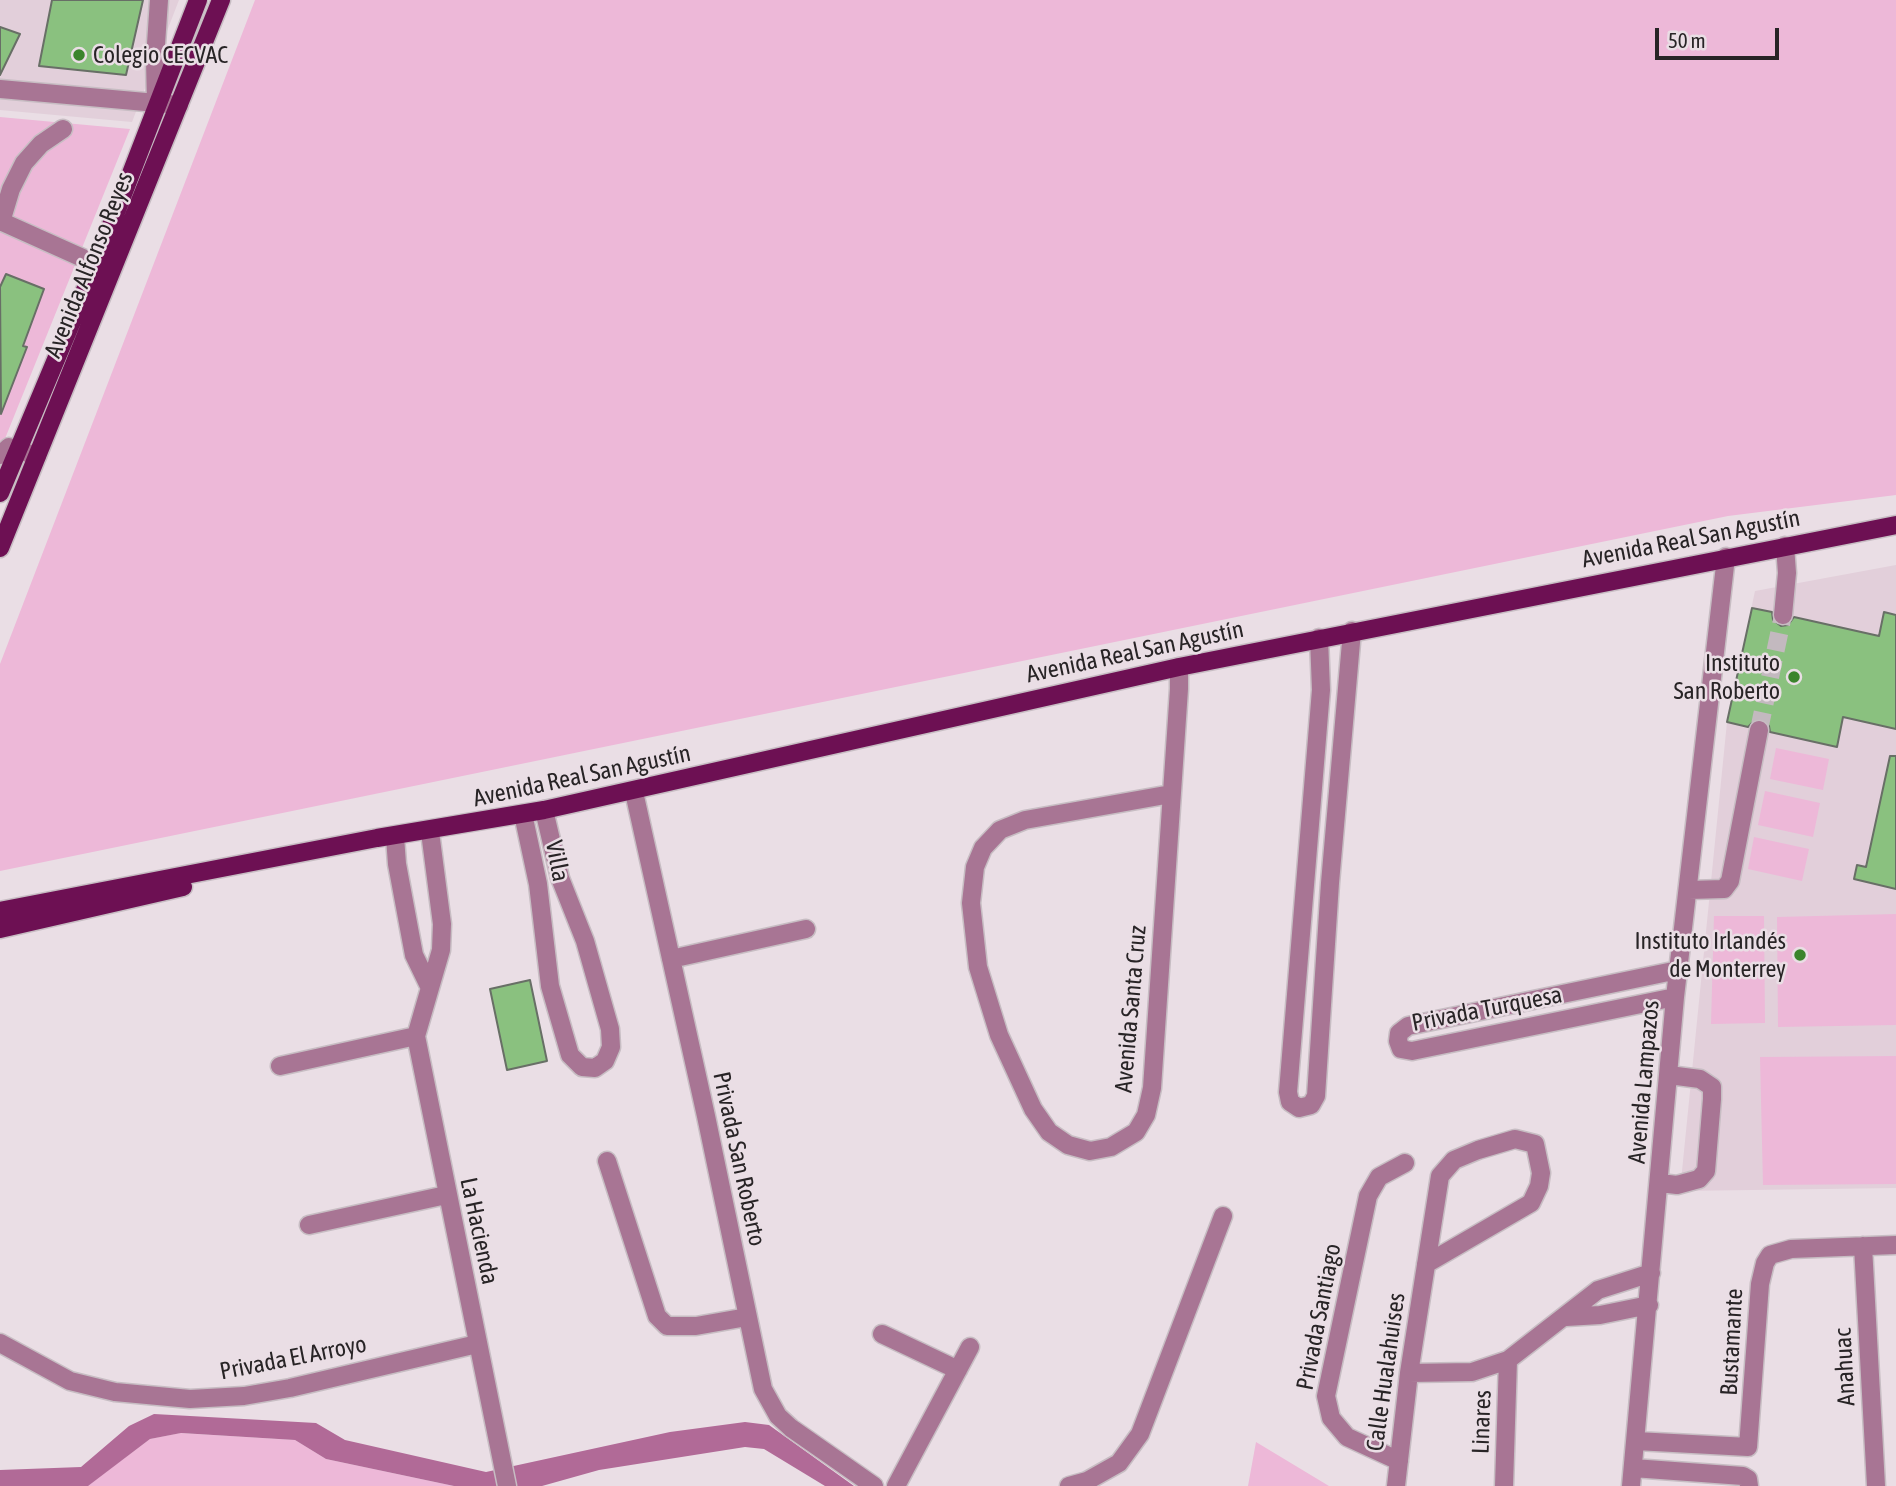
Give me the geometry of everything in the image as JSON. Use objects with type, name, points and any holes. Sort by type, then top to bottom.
[{"type":"main road","name":"Avenida Alfonso Reyes","points":[[0,493],[96,264],[198,0]]},
{"type":"main road","name":"Avenida Alfonso Reyes","points":[[0,548],[221,0]]},
{"type":"main road","name":"Avenida Real San Agustín","points":[[0,911],[634,792],[1179,667],[1352,631],[1785,546],[1894,530]]},
{"type":"main road","name":"Avenida Real San Agustín","points":[[0,929],[391,838]]},
{"type":"street","points":[[156,104],[155,59],[159,0]]},
{"type":"street","points":[[0,89],[178,105]]},
{"type":"street","points":[[64,129],[41,144],[24,163],[11,189],[1,222],[96,264]]},
{"type":"street","points":[[0,455],[9,447],[37,456]]},
{"type":"street","points":[[1783,615],[1787,573],[1785,546]]},
{"type":"street","name":"Avenida Lampazos","points":[[1632,1477],[1675,997],[1726,557]]},
{"type":"street","points":[[1319,638],[1321,690],[1288,1092],[1290,1102],[1299,1108],[1311,1105],[1317,1096],[1330,883],[1352,631]]},
{"type":"street","name":"Avenida Santa Cruz","points":[[1171,794],[1026,820],[1000,830],[983,848],[975,867],[971,903],[978,967],[999,1035],[1033,1109],[1049,1132],[1068,1145],[1090,1151],[1111,1147],[1136,1132],[1146,1115],[1152,1088],[1171,794],[1179,667]]},
{"type":"street","points":[[1689,890],[1724,889],[1730,881],[1759,730]]},
{"type":"street","name":"Privada San Roberto","points":[[634,792],[763,1389],[779,1416],[801,1436],[874,1486]]},
{"type":"street","name":"Villa","points":[[523,814],[533,854],[550,986],[570,1055],[582,1067],[595,1068],[605,1061],[611,1047],[610,1029],[585,941],[571,910],[552,850],[544,810]]},
{"type":"street","name":"La Hacienda","points":[[430,832],[442,924],[441,950],[416,1036],[506,1486]]},
{"type":"street","points":[[391,838],[414,955],[429,986]]},
{"type":"street","points":[[533,854],[552,850]]},
{"type":"street","points":[[1307,881],[1330,883]]},
{"type":"street","points":[[542,918],[571,910]]},
{"type":"street","points":[[671,960],[806,929]]},
{"type":"street","name":"Privada Turquesa","points":[[1675,997],[1412,1051],[1401,1049],[1398,1041],[1399,1033],[1408,1026],[1678,970]]},
{"type":"street","points":[[1524,1002],[1527,1027]]},
{"type":"street","points":[[280,1066],[416,1036]]},
{"type":"street","points":[[1660,1183],[1677,1185],[1699,1179],[1706,1171],[1713,1099],[1712,1087],[1700,1079],[1669,1075]]},
{"type":"street","name":"Calle Hualahuises","points":[[1396,1486],[1435,1190],[1446,1167],[1478,1150],[1504,1141],[1526,1140],[1535,1144],[1541,1173],[1539,1186],[1531,1203],[1426,1264]]},
{"type":"street","points":[[607,1161],[657,1316],[667,1326],[696,1326],[747,1317]]},
{"type":"street","name":"Privada Santiago","points":[[1399,1461],[1347,1437],[1331,1418],[1326,1396],[1368,1196],[1380,1177],[1405,1163]]},
{"type":"street","points":[[309,1225],[446,1195]]},
{"type":"street","points":[[1069,1486],[1087,1481],[1119,1463],[1140,1434],[1223,1216]]},
{"type":"street","name":"Bustamante","points":[[1636,1441],[1748,1447],[1759,1284],[1770,1255],[1791,1249],[1896,1245]]},
{"type":"street","name":"Anahuac","points":[[1863,1246],[1876,1486]]},
{"type":"street","points":[[1409,1373],[1472,1372],[1508,1360],[1598,1290],[1651,1273]]},
{"type":"street","points":[[1566,1317],[1600,1315],[1649,1305]]},
{"type":"street","points":[[882,1334],[958,1370]]},
{"type":"street","name":"Privada El Arroyo","points":[[0,1343],[70,1381],[115,1392],[190,1399],[244,1396],[290,1388],[477,1344]]},
{"type":"street","points":[[896,1486],[970,1348]]},
{"type":"street","name":"Linares","points":[[1504,1486],[1508,1360]]},
{"type":"street","points":[[1632,1477],[1743,1476],[1748,1479],[1749,1486]]},
{"type":"shaded area","name":"Colegio CECVAC","points":[[0,0],[179,0],[132,122],[0,110]]},
{"type":"shaded area","points":[[255,0],[1896,0],[1896,495],[1728,516],[0,871],[0,664]]},
{"type":"shaded area","points":[[0,117],[130,129],[0,451]]},
{"type":"shaded area","name":"Instituto Irlandés de Monterrey","points":[[1896,565],[1896,1188],[1680,1191],[1727,722],[1755,591]]},
{"type":"shaded area","points":[[1776,748],[1829,759],[1823,790],[1770,779]]},
{"type":"shaded area","points":[[1765,791],[1820,803],[1813,837],[1758,825]]},
{"type":"shaded area","points":[[1754,837],[1809,849],[1802,881],[1748,869]]},
{"type":"shaded area","points":[[1896,914],[1896,1025],[1778,1027],[1777,917]]},
{"type":"shaded area","points":[[1714,916],[1764,916],[1765,1023],[1711,1024]]},
{"type":"shaded area","points":[[1896,1056],[1896,1184],[1763,1185],[1760,1057]]},
{"type":"shaded area","points":[[154,1414],[316,1423],[345,1440],[486,1472],[670,1432],[745,1422],[769,1425],[854,1486],[825,1486],[764,1449],[745,1447],[599,1470],[542,1486],[454,1486],[326,1459],[295,1440],[181,1433],[150,1439],[88,1486],[0,1486],[0,1470],[81,1467],[129,1426]]},
{"type":"shaded area","points":[[180,1433],[295,1440],[326,1459],[454,1486],[87,1486],[150,1439]]},
{"type":"shaded area","points":[[1256,1442],[1329,1486],[1248,1486]]},
{"type":"building","points":[[52,0],[143,0],[126,75],[39,66]]},
{"type":"building","points":[[0,27],[20,34],[0,75]]},
{"type":"building","points":[[6,274],[44,289],[23,346],[27,347],[1,414],[0,287]]},
{"type":"building","name":"Instituto San Roberto","points":[[1752,608],[1772,612],[1773,620],[1781,626],[1788,625],[1794,617],[1879,636],[1884,612],[1896,615],[1896,729],[1843,717],[1837,747],[1770,732],[1769,726],[1762,719],[1755,720],[1748,727],[1727,722]]},
{"type":"building","points":[[1890,756],[1896,756],[1896,889],[1854,879],[1857,865],[1866,867]]},
{"type":"building","points":[[530,980],[547,1061],[507,1070],[490,989]]},
{"type":"tunnel","points":[[1759,730],[1783,615]]},
{"type":"place","name":"Colegio CECVAC","points":[[79,55]]},
{"type":"place","name":"Instituto San Roberto","points":[[1794,677]]},
{"type":"place","name":"Instituto Irlandés de Monterrey","points":[[1800,955]]}]
